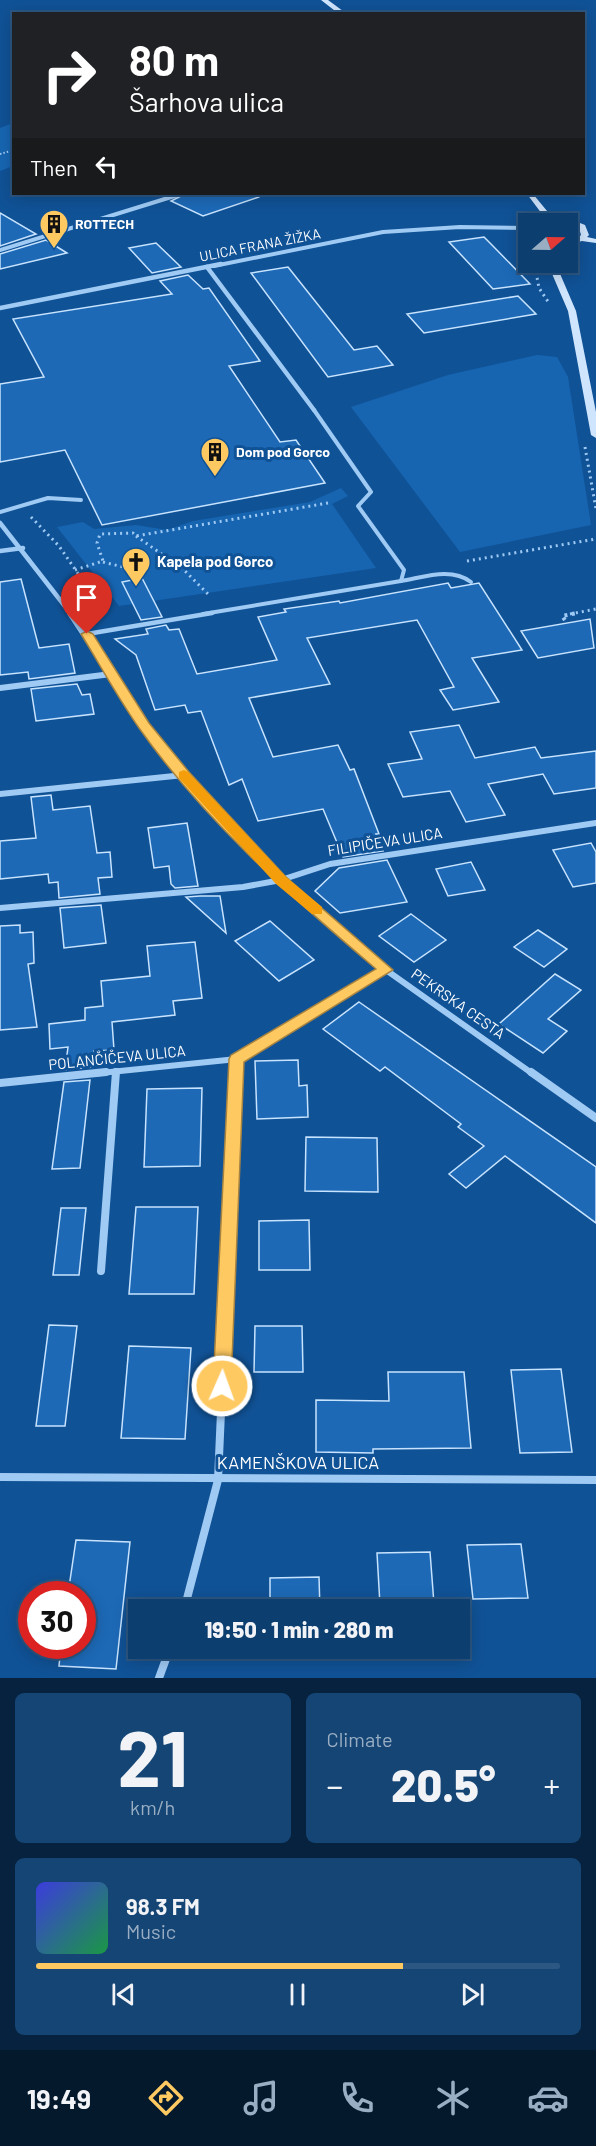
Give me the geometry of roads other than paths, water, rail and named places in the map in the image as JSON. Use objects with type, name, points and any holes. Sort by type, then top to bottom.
[{"type":"street","points":[[324,0],[342,12]]},
{"type":"street","points":[[0,250],[178,195]]},
{"type":"street","points":[[531,195],[545,213]]},
{"type":"street","points":[[578,225],[585,231],[582,238]]},
{"type":"street","name":"ULICA FRANA ŽIŽKA","points":[[0,308],[383,232],[460,227],[518,229]]},
{"type":"street","points":[[578,239],[596,241]]},
{"type":"street","points":[[207,267],[314,410]]},
{"type":"street","points":[[556,273],[572,311],[596,435]]},
{"type":"street","name":"PEKRSKA CESTA","points":[[0,523],[22,548],[87,634],[144,726],[184,775],[281,880],[386,970],[596,1118]]},
{"type":"street","points":[[0,551],[22,548]]},
{"type":"street","points":[[0,688],[111,674]]},
{"type":"street","points":[[0,794],[184,775]]},
{"type":"street","name":"FILIPIČEVA ULICA","points":[[0,908],[243,887],[281,880],[330,864],[596,823]]},
{"type":"street","points":[[188,1599],[218,1480],[237,1059],[386,970]]},
{"type":"street","name":"POLANČIČEVA ULICA","points":[[0,1083],[237,1059]]},
{"type":"street","points":[[101,1271],[116,1071]]},
{"type":"street","name":"KAMENŠKOVA ULICA","points":[[0,1477],[218,1480],[596,1479]]},
{"type":"street","points":[[159,1678],[166,1659]]},
{"type":"lane","points":[[314,410],[371,492],[358,506],[404,570],[401,581]]},
{"type":"lane","points":[[0,512],[48,498],[81,500]]},
{"type":"lane","points":[[87,634],[439,574],[460,574],[471,582]]},
{"type":"place","name":"ROTTECH","points":[[54,250]]},
{"type":"place","name":"Dom pod Gorco","points":[[215,478]]},
{"type":"place","name":"Kapela pod Gorco","points":[[136,588]]}]
